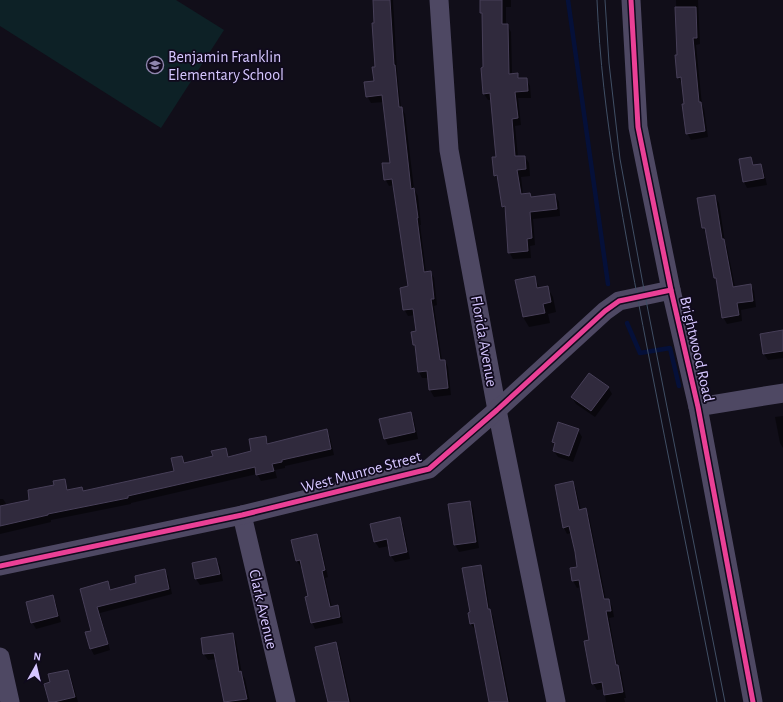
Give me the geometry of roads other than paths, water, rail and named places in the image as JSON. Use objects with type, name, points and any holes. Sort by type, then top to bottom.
[{"type":"street","name":"Florida Avenue","points":[[439,0],[449,150],[497,410],[556,702]]},
{"type":"street","name":"Brightwood Road","points":[[631,0],[638,127],[671,290],[698,407],[753,702]]},
{"type":"street","name":"West Munroe Street","points":[[0,566],[242,515],[429,468],[497,410],[604,311],[619,301],[671,290]]},
{"type":"street","points":[[698,407],[783,393]]},
{"type":"street","name":"Clark Avenue","points":[[242,515],[286,702]]},
{"type":"street","points":[[0,657],[10,702]]},
{"type":"waterway","points":[[568,0],[608,284]]},
{"type":"waterway","points":[[627,323],[640,353],[670,348],[679,386]]},
{"type":"tram line","points":[[597,0],[609,131],[623,218],[717,702]]},
{"type":"tram line","points":[[605,0],[609,63],[620,159],[645,295],[725,702]]},
{"type":"place","name":"Benjamin Franklin Elementary School","points":[[155,65]]}]
